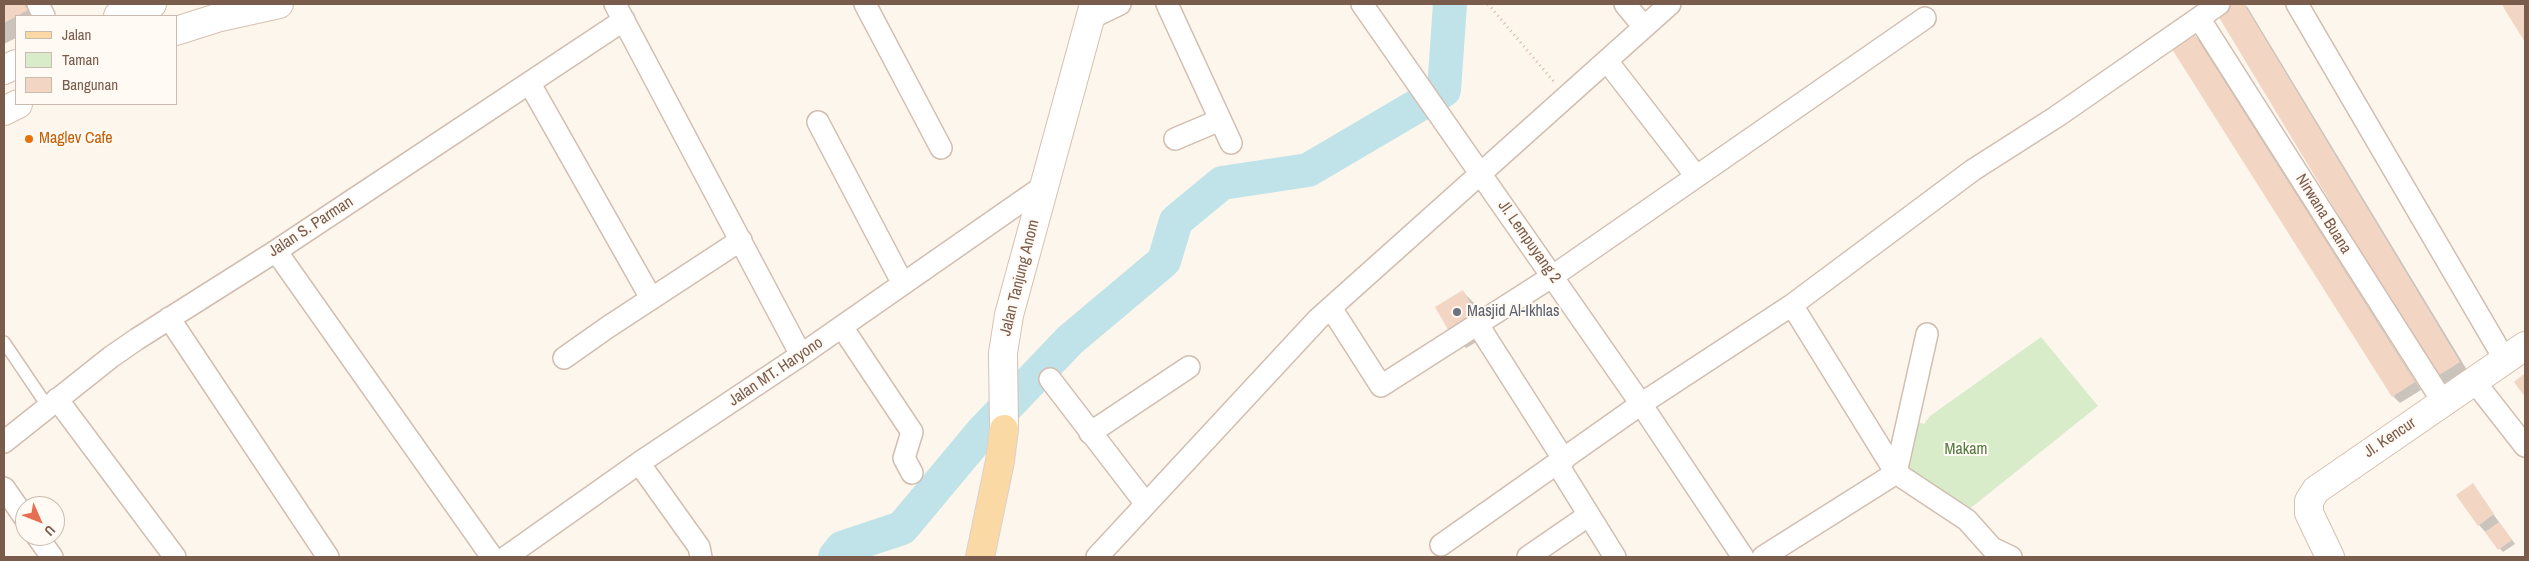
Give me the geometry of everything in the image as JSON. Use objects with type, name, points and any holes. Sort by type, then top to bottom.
[{"type":"main road","name":"Jalan Tanjung Anom","points":[[980,557],[1000,461],[1004,429]]},
{"type":"street","points":[[121,15],[152,4]]},
{"type":"street","points":[[178,30],[220,16],[279,4]]},
{"type":"street","points":[[864,4],[941,148]]},
{"type":"street","points":[[1092,11],[1120,4]]},
{"type":"street","points":[[1167,4],[1231,143]]},
{"type":"street","name":"Jl. Lempuyang 2","points":[[1362,4],[1553,276],[1743,557]]},
{"type":"street","points":[[1625,4],[1644,27]]},
{"type":"street","points":[[1097,557],[1280,358],[1330,308],[1670,4]]},
{"type":"street","points":[[1441,545],[1641,404],[1792,305],[1980,166],[2056,117],[2219,4]]},
{"type":"street","points":[[2297,4],[2515,353]]},
{"type":"street","name":"Jalan Tanjung Anom","points":[[1004,429],[1003,353],[1008,315],[1092,11]]},
{"type":"street","points":[[619,12],[801,355]]},
{"type":"street","name":"Jalan S. Parman","points":[[4,442],[111,357],[530,84],[619,12]]},
{"type":"street","points":[[1330,308],[1381,386],[1553,276],[1925,18]]},
{"type":"street","name":"Nirwana Buana","points":[[2204,26],[2443,402]]},
{"type":"street","points":[[1607,61],[1696,176]]},
{"type":"street","points":[[530,84],[651,298]]},
{"type":"street","points":[[4,111],[16,105]]},
{"type":"street","points":[[1175,139],[1220,120]]},
{"type":"street","points":[[818,122],[903,284]]},
{"type":"street","name":"Jalan MT. Haryono","points":[[506,557],[639,463],[842,327],[1045,185]]},
{"type":"street","points":[[564,358],[651,298],[741,240]]},
{"type":"street","points":[[276,251],[492,557]]},
{"type":"street","points":[[1792,305],[1896,473],[1967,520],[1992,548],[2011,557]]},
{"type":"street","points":[[169,318],[328,557]]},
{"type":"street","points":[[1478,325],[1561,462],[1589,515],[1615,557]]},
{"type":"street","points":[[842,327],[912,432],[904,458],[912,473]]},
{"type":"street","points":[[1763,557],[1896,473],[1927,334]]},
{"type":"street","name":"Jl. Kencur","points":[[2330,557],[2310,518],[2308,507],[2311,496],[2321,485],[2515,353]]},
{"type":"street","points":[[1090,433],[1189,367]]},
{"type":"street","points":[[1050,379],[1146,504]]},
{"type":"street","points":[[2474,381],[2525,446]]},
{"type":"street","points":[[52,403],[175,557]]},
{"type":"street","points":[[639,463],[700,546],[701,557]]},
{"type":"street","points":[[4,488],[15,504]]},
{"type":"street","points":[[1528,557],[1589,515]]},
{"type":"street","points":[[44,546],[52,557]]},
{"type":"lane","points":[[4,342],[52,403]]},
{"type":"path","points":[[1488,4],[1567,96]]},
{"type":"green space","name":"Makam","points":[[2041,337],[2098,406],[1967,511],[1903,470],[1917,422],[1924,424],[1930,416]]},
{"type":"building","points":[[4,4],[24,4],[28,10],[15,15],[15,17],[4,23]]},
{"type":"building","points":[[2233,4],[2244,4],[2460,362],[2436,377],[2217,14]]},
{"type":"building","points":[[2502,4],[2525,4],[2525,42],[2505,10]]},
{"type":"building","points":[[2193,32],[2415,382],[2392,397],[2170,46]]},
{"type":"building","name":"Masjid Al-Ikhlas","points":[[1463,290],[1479,318],[1451,335],[1435,307]]},
{"type":"building","points":[[2525,373],[2525,397],[2514,382]]},
{"type":"building","points":[[2473,483],[2494,514],[2478,526],[2456,495]]},
{"type":"building","points":[[2499,522],[2512,540],[2498,550],[2485,532]]},
{"type":"waterway","points":[[835,557],[842,548],[902,528],[983,431],[1070,340],[1164,261],[1176,221],[1222,183],[1308,170],[1444,90],[1450,4]]},
{"type":"place","name":"Maglev Cafe","points":[[29,139]]},
{"type":"place","name":"Masjid Al-Ikhlas","points":[[1457,312]]}]
